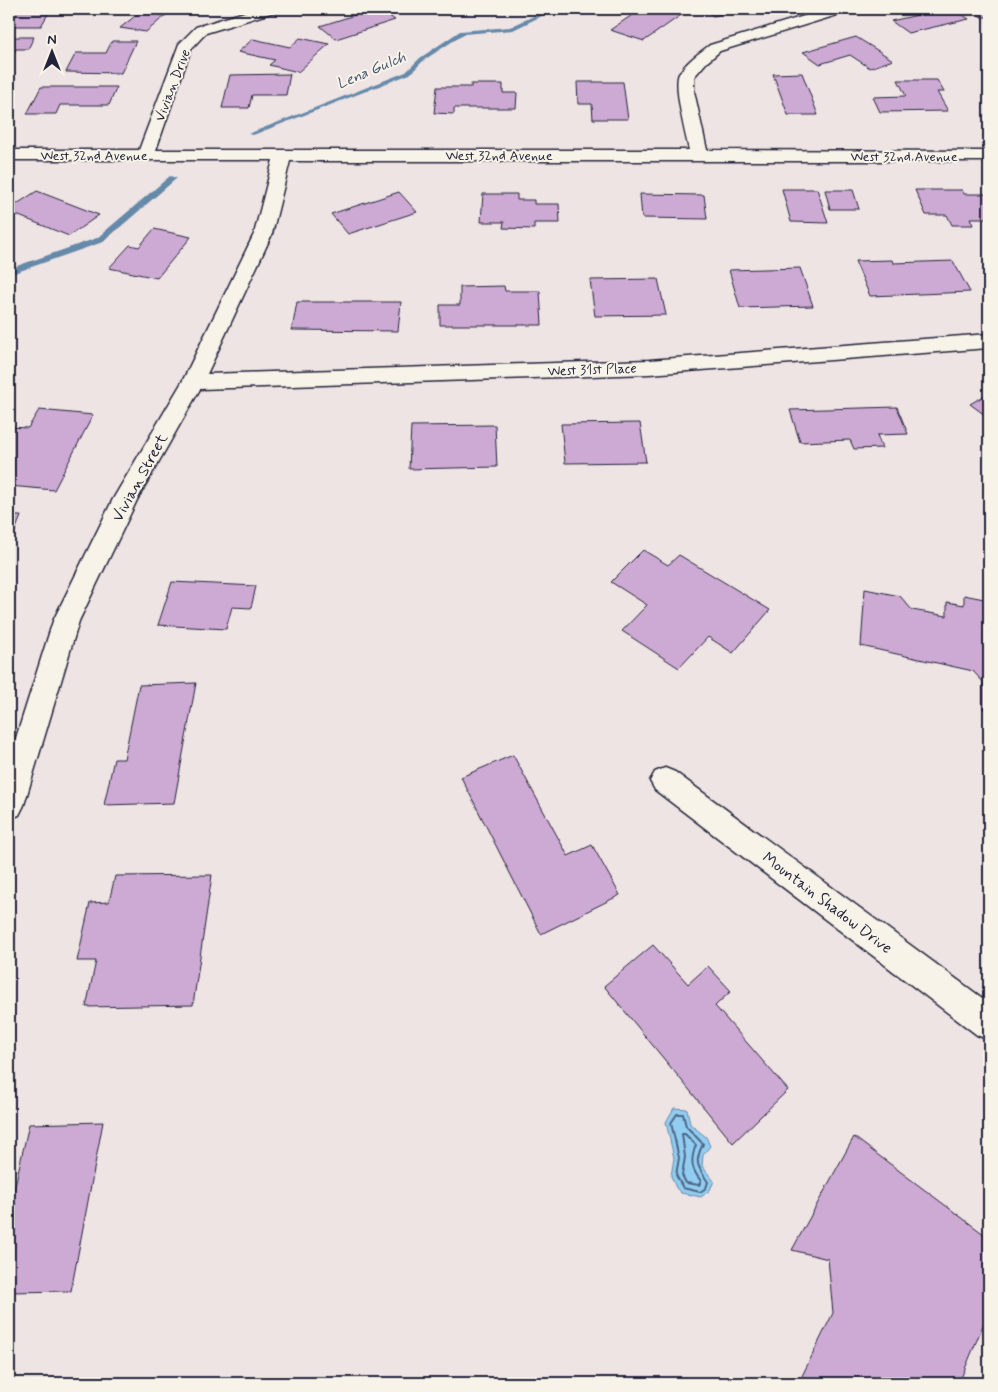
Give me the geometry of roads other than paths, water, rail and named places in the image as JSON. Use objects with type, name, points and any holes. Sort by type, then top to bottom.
[{"type":"street","name":"Vivian Drive","points":[[146,155],[184,47],[200,30],[269,9]]},
{"type":"street","points":[[699,156],[686,91],[686,76],[700,60],[715,48],[842,9]]},
{"type":"street","name":"Vivian Street","points":[[9,805],[66,621],[125,499],[193,382],[264,234],[283,155]]},
{"type":"street","name":"West 32nd Avenue","points":[[9,156],[989,156]]},
{"type":"street","name":"West 31st Place","points":[[193,382],[649,367],[989,341]]},
{"type":"street","name":"Mountain Shadow Drive","points":[[666,781],[989,1023]]},
{"type":"water","points":[[674,1108],[687,1109],[690,1124],[706,1137],[710,1146],[703,1155],[702,1166],[714,1181],[710,1190],[701,1197],[681,1193],[676,1188],[671,1176],[674,1158],[666,1122]]},
{"type":"waterway","name":"Lena Gulch","points":[[251,134],[408,73],[422,59],[462,32],[511,29],[553,9]]},
{"type":"waterway","name":"Lena Gulch","points":[[9,274],[14,270],[100,240],[173,178]]}]
